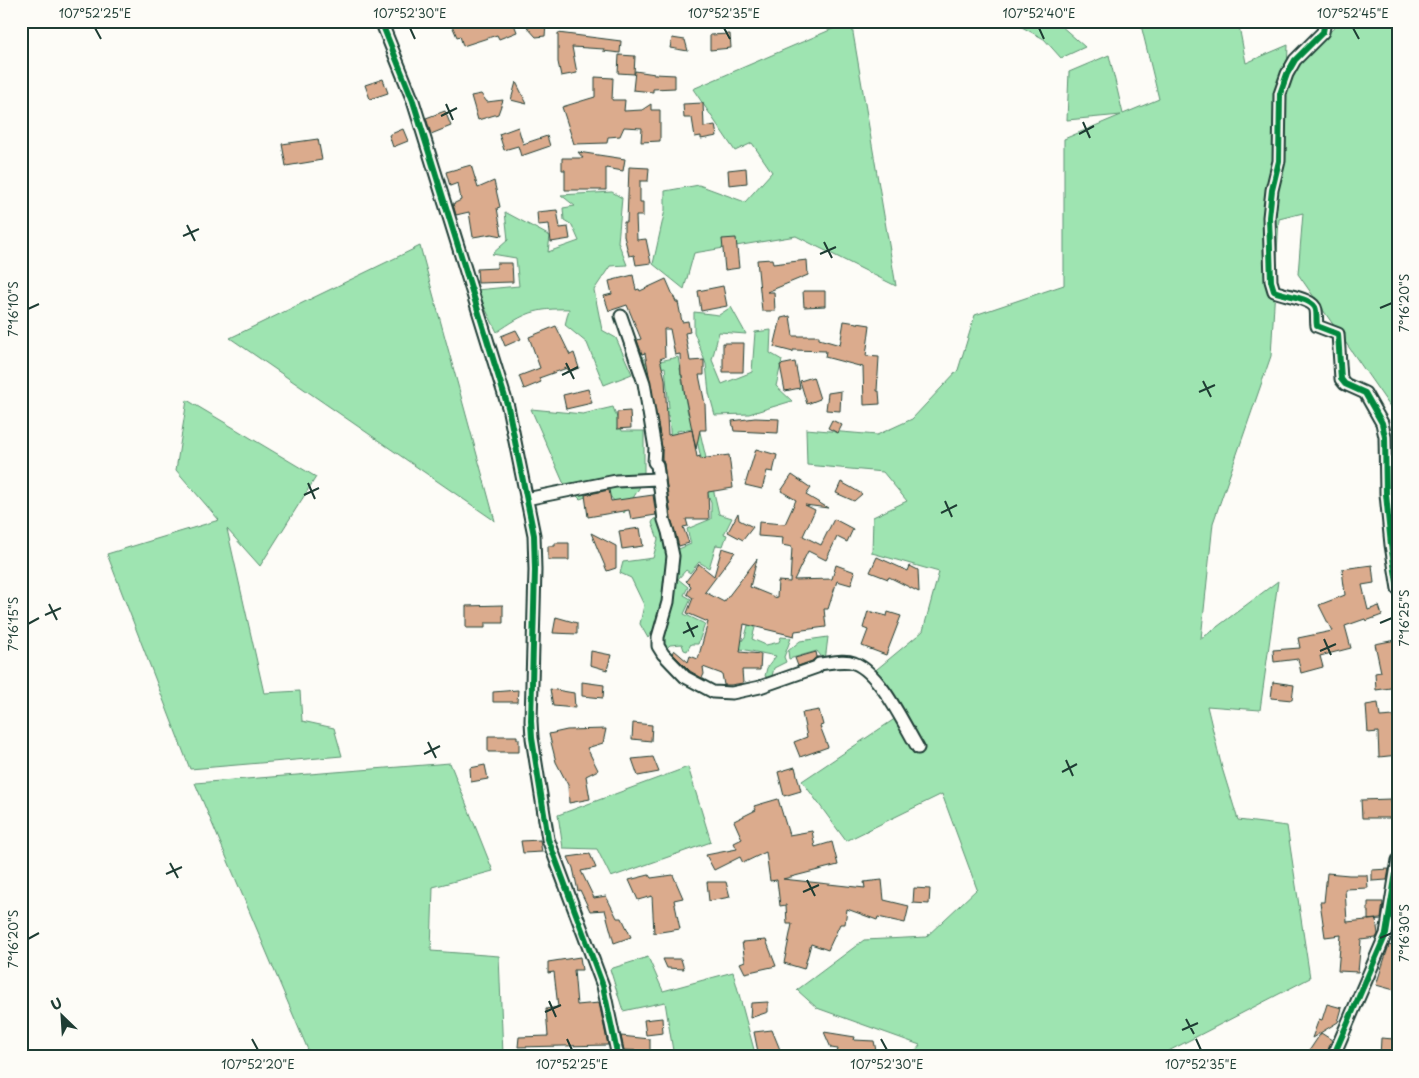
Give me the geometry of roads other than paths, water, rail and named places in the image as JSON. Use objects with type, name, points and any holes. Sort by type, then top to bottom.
[{"type":"street","points":[[381,21],[413,102],[502,385],[534,535],[532,738],[545,826],[552,850],[603,986],[618,1057]]},
{"type":"street","points":[[1325,21],[1323,32],[1296,60],[1286,74],[1280,94],[1279,161],[1272,190],[1269,217],[1271,281],[1274,291],[1312,303],[1316,310],[1318,327],[1338,334],[1341,379],[1345,384],[1365,393],[1382,423],[1385,437],[1386,494],[1398,588]]},
{"type":"street","points":[[621,316],[644,382],[655,448],[654,462],[657,465],[664,520],[672,556],[668,602],[661,625],[658,646],[663,654],[676,668],[699,685],[713,692],[732,693],[760,687],[816,667],[819,664],[854,663],[871,674],[884,690],[918,748]]},
{"type":"street","points":[[526,498],[616,481],[658,479]]},
{"type":"street","points":[[1332,1057],[1386,934],[1398,860]]}]
